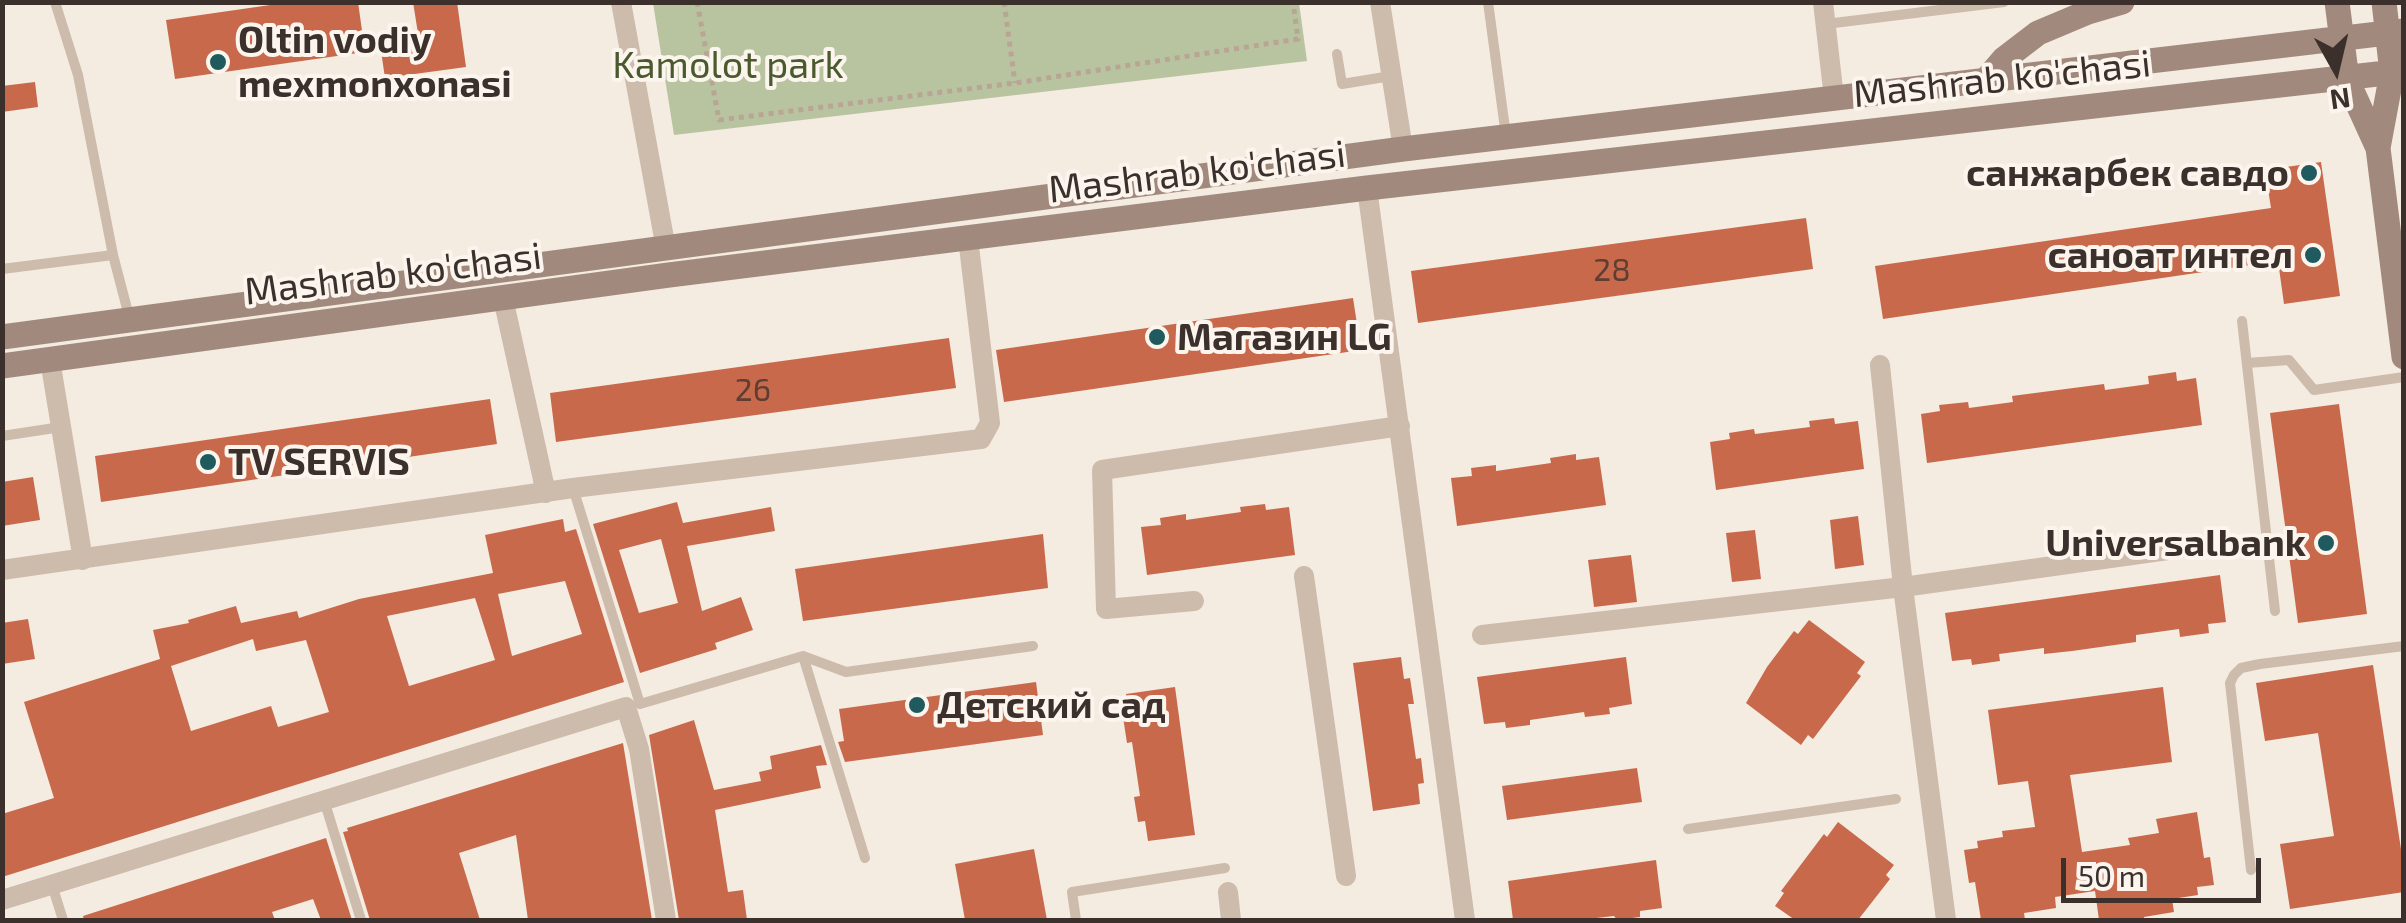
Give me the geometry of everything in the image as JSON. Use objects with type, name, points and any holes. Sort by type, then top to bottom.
[{"type":"main road","points":[[1986,80],[2004,59],[2038,34],[2122,2]]},
{"type":"main road","points":[[2337,2],[2347,80],[2378,148],[2404,357]]},
{"type":"main road","points":[[2378,148],[2398,72],[2396,32],[2384,2]]},
{"type":"main road","name":"Mashrab ko'chasi","points":[[2,366],[50,360],[230,321],[666,249],[1403,149],[2396,32]]},
{"type":"main road","name":"Mashrab ko'chasi","points":[[2,337],[130,320],[230,321],[503,298],[1367,188],[2398,72]]},
{"type":"street","points":[[621,2],[666,249]]},
{"type":"street","points":[[1380,2],[1403,149]]},
{"type":"street","points":[[1823,2],[1834,98]]},
{"type":"street","points":[[1367,188],[1465,920]]},
{"type":"street","points":[[2,570],[573,488],[981,439],[990,423],[968,238]]},
{"type":"street","points":[[503,298],[546,493]]},
{"type":"street","points":[[50,360],[82,560]]},
{"type":"street","points":[[1880,364],[1903,587],[1946,920]]},
{"type":"street","points":[[1194,601],[1106,609],[1102,470],[1400,426]]},
{"type":"street","points":[[1482,634],[1903,587],[2218,543]]},
{"type":"street","points":[[1304,576],[1346,876]]},
{"type":"street","points":[[2,900],[634,705],[666,920]]},
{"type":"street","points":[[1228,892],[1231,920]]},
{"type":"lane","points":[[55,2],[78,75],[130,320]]},
{"type":"lane","points":[[1488,2],[1506,137]]},
{"type":"lane","points":[[1826,24],[2004,2]]},
{"type":"lane","points":[[1337,54],[1342,84],[1392,76]]},
{"type":"lane","points":[[2,269],[113,254]]},
{"type":"lane","points":[[2242,321],[2275,611]]},
{"type":"lane","points":[[2247,364],[2289,360],[2314,390],[2404,378]]},
{"type":"lane","points":[[2,436],[61,427]]},
{"type":"lane","points":[[573,488],[634,705],[803,656],[846,672],[1034,646]]},
{"type":"lane","points":[[2251,870],[2230,683],[2234,675],[2241,668],[2260,664],[2404,646]]},
{"type":"lane","points":[[803,656],[865,858]]},
{"type":"lane","points":[[1688,829],[1896,798]]},
{"type":"lane","points":[[324,799],[361,920]]},
{"type":"lane","points":[[1076,920],[1072,892],[1225,868]]},
{"type":"lane","points":[[52,884],[63,920]]},
{"type":"path","points":[[697,2],[719,120],[1015,83],[1298,40],[1293,2]]},
{"type":"path","points":[[1004,2],[1015,83]]},
{"type":"green space","name":"Kamolot park","points":[[653,3],[1299,3],[1307,61],[674,135]]},
{"type":"building","points":[[291,2],[358,2],[365,52],[175,79],[166,20]]},
{"type":"building","points":[[413,2],[457,2],[466,67],[385,78],[381,51],[420,46]]},
{"type":"building","points":[[35,82],[38,107],[2,112],[2,86]]},
{"type":"building","points":[[2321,162],[2340,296],[2284,304],[2278,261],[1883,319],[1875,266],[2271,208],[2265,170]]},
{"type":"building","points":[[1806,218],[1813,269],[1418,323],[1411,271]]},
{"type":"building","points":[[1353,298],[1361,350],[1004,402],[996,350]]},
{"type":"building","points":[[949,338],[956,388],[556,442],[550,393]]},
{"type":"building","points":[[2176,372],[2177,381],[2196,378],[2202,425],[1927,463],[1921,414],[1940,411],[1939,405],[1968,402],[1969,408],[2013,402],[2012,396],[2104,384],[2105,390],[2149,384],[2148,376]]},
{"type":"building","points":[[490,399],[497,444],[101,502],[95,456]]},
{"type":"building","points":[[2339,404],[2367,614],[2298,623],[2270,413]]},
{"type":"building","points":[[1834,418],[1835,424],[1858,421],[1864,469],[1716,490],[1710,442],[1730,439],[1729,433],[1810,427],[1809,421]]},
{"type":"building","points":[[1576,454],[1576,460],[1599,457],[1606,505],[1457,526],[1451,478],[1472,476],[1471,468],[1496,465],[1496,471],[1551,463],[1550,458]]},
{"type":"building","points":[[33,477],[40,520],[2,526],[2,482]]},
{"type":"building","points":[[677,502],[683,523],[771,507],[775,531],[687,546],[702,611],[741,597],[753,630],[715,643],[717,649],[640,673],[593,524]],"holes":[[[661,539],[678,603],[639,613],[619,550]]]},
{"type":"building","points":[[1265,504],[1266,510],[1289,507],[1295,555],[1147,575],[1141,527],[1161,525],[1160,518],[1186,514],[1186,520],[1241,512],[1240,507]]},
{"type":"building","points":[[1858,516],[1864,565],[1835,569],[1830,520]]},
{"type":"building","points":[[563,519],[565,532],[576,529],[624,682],[2,877],[2,814],[54,798],[24,702],[160,659],[153,630],[189,623],[188,620],[236,606],[241,623],[297,611],[299,618],[359,599],[493,573],[485,535]],"holes":[[[565,581],[582,634],[512,656],[498,594]],[[475,598],[495,660],[409,686],[387,616]],[[253,639],[256,651],[306,640],[329,712],[278,727],[271,706],[191,731],[171,666]]]},
{"type":"building","points":[[1755,530],[1761,579],[1732,582],[1726,533]]},
{"type":"building","points":[[1043,534],[1048,588],[803,621],[795,569]]},
{"type":"building","points":[[1631,555],[1637,602],[1594,607],[1588,560]]},
{"type":"building","points":[[2220,575],[2226,622],[2208,624],[2209,633],[2180,637],[2179,629],[2136,635],[2136,642],[2044,654],[2044,648],[1999,654],[2000,661],[1972,665],[1971,659],[1952,661],[1945,613]]},
{"type":"building","points":[[28,619],[35,659],[2,664],[2,623]]},
{"type":"building","points":[[1809,620],[1865,662],[1857,673],[1861,676],[1813,739],[1808,735],[1801,745],[1746,703],[1794,631],[1798,634]]},
{"type":"building","points":[[1401,657],[1404,679],[1410,678],[1414,704],[1408,704],[1416,759],[1421,758],[1424,783],[1418,784],[1420,804],[1373,811],[1353,663]]},
{"type":"building","points":[[1626,657],[1632,704],[1609,708],[1610,714],[1585,717],[1584,712],[1530,720],[1530,725],[1506,728],[1505,722],[1484,724],[1477,677]]},
{"type":"building","points":[[2373,665],[2404,869],[2404,892],[2290,909],[2280,844],[2334,836],[2318,733],[2265,741],[2256,683]]},
{"type":"building","points":[[1036,682],[1043,735],[845,762],[838,742],[844,741],[839,709]]},
{"type":"building","points":[[1175,687],[1195,835],[1148,841],[1145,821],[1138,822],[1134,797],[1140,796],[1132,742],[1127,743],[1123,717],[1130,717],[1126,694]]},
{"type":"building","points":[[2163,687],[2172,762],[2070,775],[2082,852],[2130,845],[2128,838],[2159,833],[2156,819],[2197,812],[2204,858],[2210,857],[2214,885],[2197,887],[2198,895],[2172,899],[2174,912],[2144,920],[2099,920],[2095,891],[2055,897],[2056,908],[2024,913],[2025,920],[1981,920],[1975,882],[1969,883],[1964,850],[1978,848],[1977,841],[2003,837],[2002,831],[2035,827],[2028,781],[1998,785],[1988,710]]},
{"type":"building","points":[[694,720],[714,790],[761,781],[759,772],[772,769],[770,756],[821,745],[827,765],[816,766],[821,788],[715,810],[728,892],[743,890],[747,920],[679,920],[649,735]]},
{"type":"building","points":[[623,743],[652,920],[528,920],[516,835],[459,853],[480,920],[370,920],[343,832],[347,828]]},
{"type":"building","points":[[1637,768],[1642,802],[1507,820],[1502,786]]},
{"type":"building","points":[[1838,822],[1894,865],[1886,875],[1890,879],[1858,920],[1795,920],[1775,906],[1784,893],[1781,891],[1824,834],[1827,837]]},
{"type":"building","points":[[326,838],[352,920],[321,920],[313,899],[272,912],[275,920],[84,920],[83,916]]},
{"type":"building","points":[[1034,849],[1047,920],[965,920],[955,864]]},
{"type":"building","points":[[1656,860],[1662,908],[1640,911],[1640,917],[1617,920],[1614,916],[1513,920],[1508,881]]},
{"type":"place","name":"Oltin vodiy mexmonxonasi","points":[[218,62]]},
{"type":"place","name":"санжарбек савдо","points":[[2309,173]]},
{"type":"place","name":"саноат интел","points":[[2313,255]]},
{"type":"place","name":"Магазин LG","points":[[1157,337]]},
{"type":"place","name":"TV SERVIS","points":[[208,462]]},
{"type":"place","name":"Universalbank","points":[[2326,543]]},
{"type":"place","name":"Детский сад","points":[[917,705]]}]
